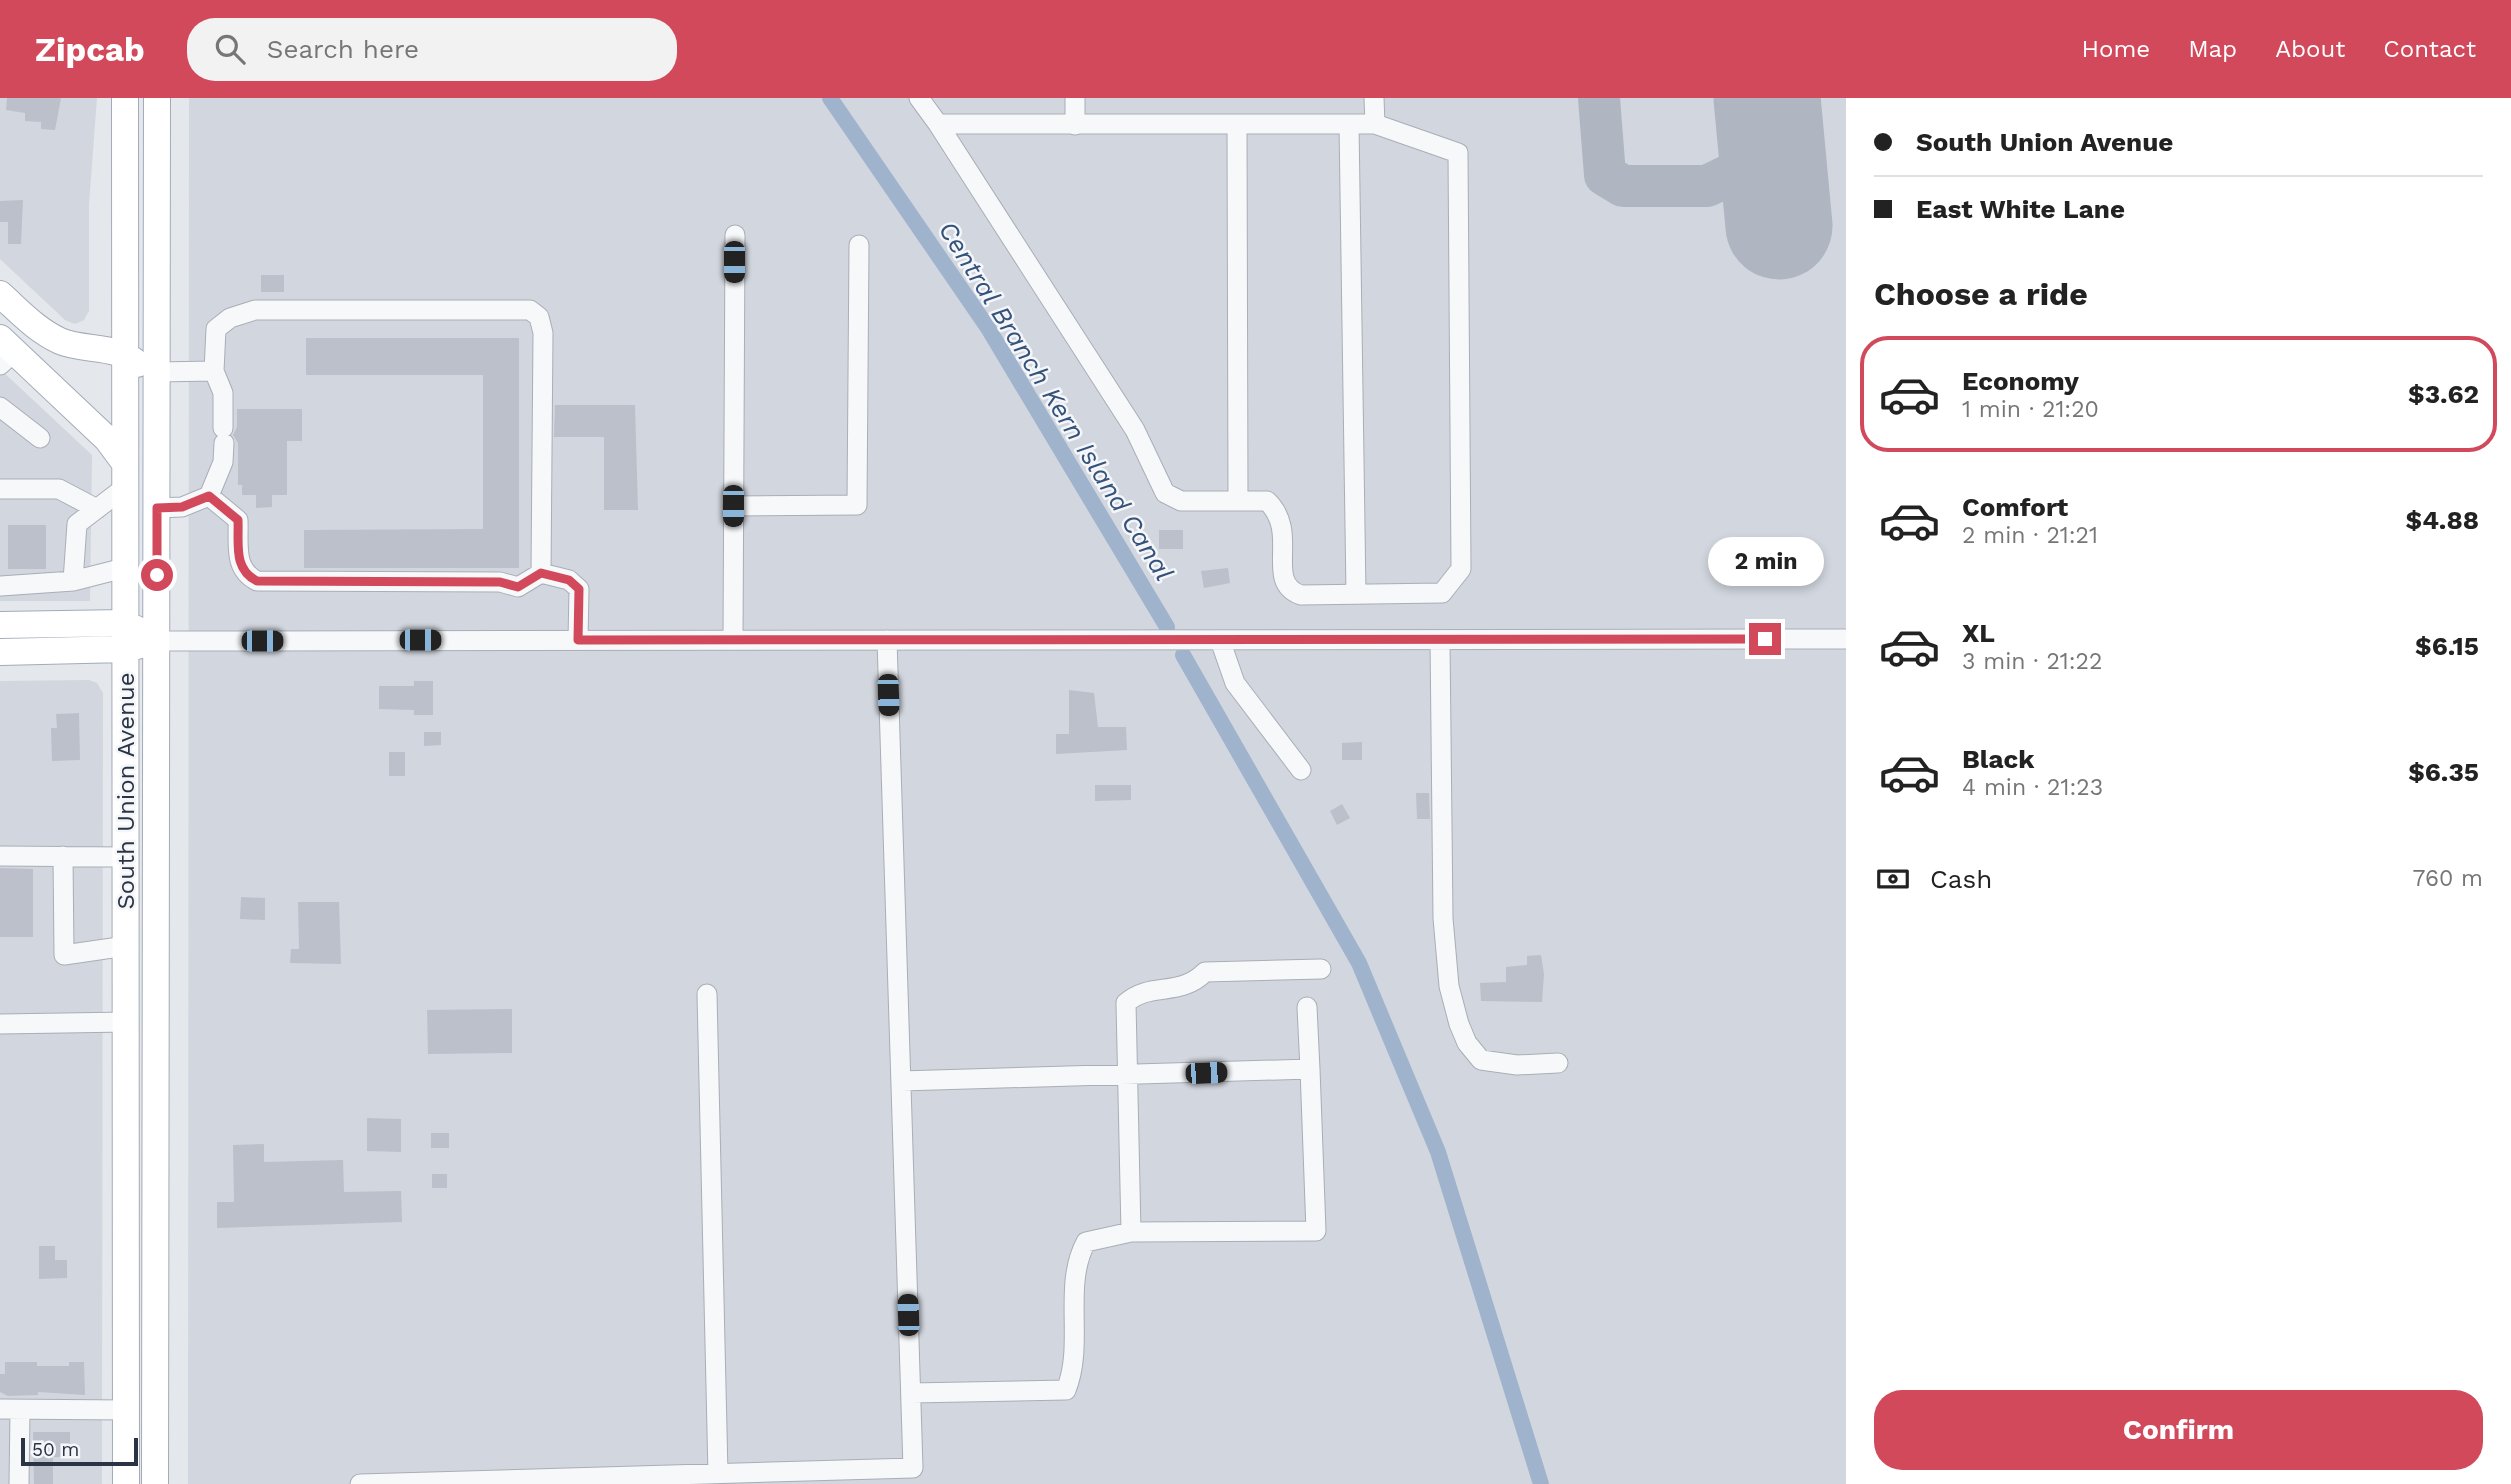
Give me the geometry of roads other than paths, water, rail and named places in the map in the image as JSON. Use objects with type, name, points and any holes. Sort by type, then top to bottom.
[{"type":"main road","name":"South Union Avenue","points":[[125,98],[126,1484]]},
{"type":"main road","name":"South Union Avenue","points":[[155,1484],[157,98]]},
{"type":"main road","points":[[0,294],[34,325],[58,340],[82,348],[124,355],[137,363],[140,371],[147,479],[157,508]]},
{"type":"main road","points":[[5,352],[107,439],[124,475]]},
{"type":"main road","points":[[0,625],[157,641]]},
{"type":"main road","points":[[0,652],[125,636]]},
{"type":"main road","points":[[126,910],[142,948],[142,1056],[155,1059]]},
{"type":"main road","points":[[127,1170],[134,1170],[140,1176],[140,1294],[155,1319]]},
{"type":"main road","points":[[126,1417],[138,1448],[140,1484]]},
{"type":"street","points":[[919,98],[1135,430],[1165,493],[1181,501],[1267,501],[1278,511],[1283,523],[1283,581],[1290,591],[1301,595],[1442,593],[1461,569],[1458,153],[1375,124],[938,124]]},
{"type":"street","points":[[1075,98],[1075,125]]},
{"type":"street","points":[[1374,98],[1375,124]]},
{"type":"street","points":[[1349,124],[1356,594]]},
{"type":"street","points":[[1237,125],[1238,501]]},
{"type":"street","points":[[733,640],[734,235]]},
{"type":"street","points":[[733,506],[857,505],[859,245]]},
{"type":"street","points":[[157,508],[182,507],[209,496],[223,462],[223,393],[214,371],[216,330],[230,318],[255,310],[530,310],[539,317],[542,332],[541,573]]},
{"type":"street","points":[[158,372],[214,371]]},
{"type":"street","points":[[0,407],[40,438]]},
{"type":"street","points":[[74,581],[77,524],[97,509],[124,475]]},
{"type":"street","points":[[0,489],[59,489],[97,509]]},
{"type":"street","points":[[209,496],[238,520],[240,565],[246,575],[257,581],[500,582],[518,587],[541,573],[569,580],[579,589],[578,640]]},
{"type":"street","points":[[1,586],[74,581],[124,568]]},
{"type":"street","points":[[157,641],[1846,639]]},
{"type":"street","points":[[360,1484],[718,1474],[914,1476],[887,640]]},
{"type":"street","points":[[1220,640],[1235,683],[1301,769]]},
{"type":"street","points":[[1440,640],[1443,919],[1450,986],[1459,1024],[1467,1043],[1481,1060],[1517,1065],[1558,1063]]},
{"type":"street","points":[[0,856],[126,857]]},
{"type":"street","points":[[63,856],[64,955],[126,946]]},
{"type":"street","points":[[1130,1232],[1126,1003],[1137,994],[1192,985],[1205,972],[1321,969]]},
{"type":"street","points":[[707,994],[718,1474]]},
{"type":"street","points":[[911,1392],[1066,1391],[1073,1372],[1077,1259],[1086,1242],[1130,1232],[1316,1231],[1307,1007]]},
{"type":"street","points":[[0,1024],[127,1022]]},
{"type":"street","points":[[901,1081],[1310,1069]]},
{"type":"street","points":[[127,1106],[155,1106]]},
{"type":"street","points":[[0,1409],[126,1417]]},
{"type":"street","points":[[19,1484],[20,1410]]},
{"type":"waterway","name":"Central Branch Kern Island Canal","points":[[830,98],[988,328],[1167,627]]},
{"type":"waterway","name":"Central Branch Kern Island Canal","points":[[1183,655],[1359,963],[1438,1152],[1541,1484]]}]
